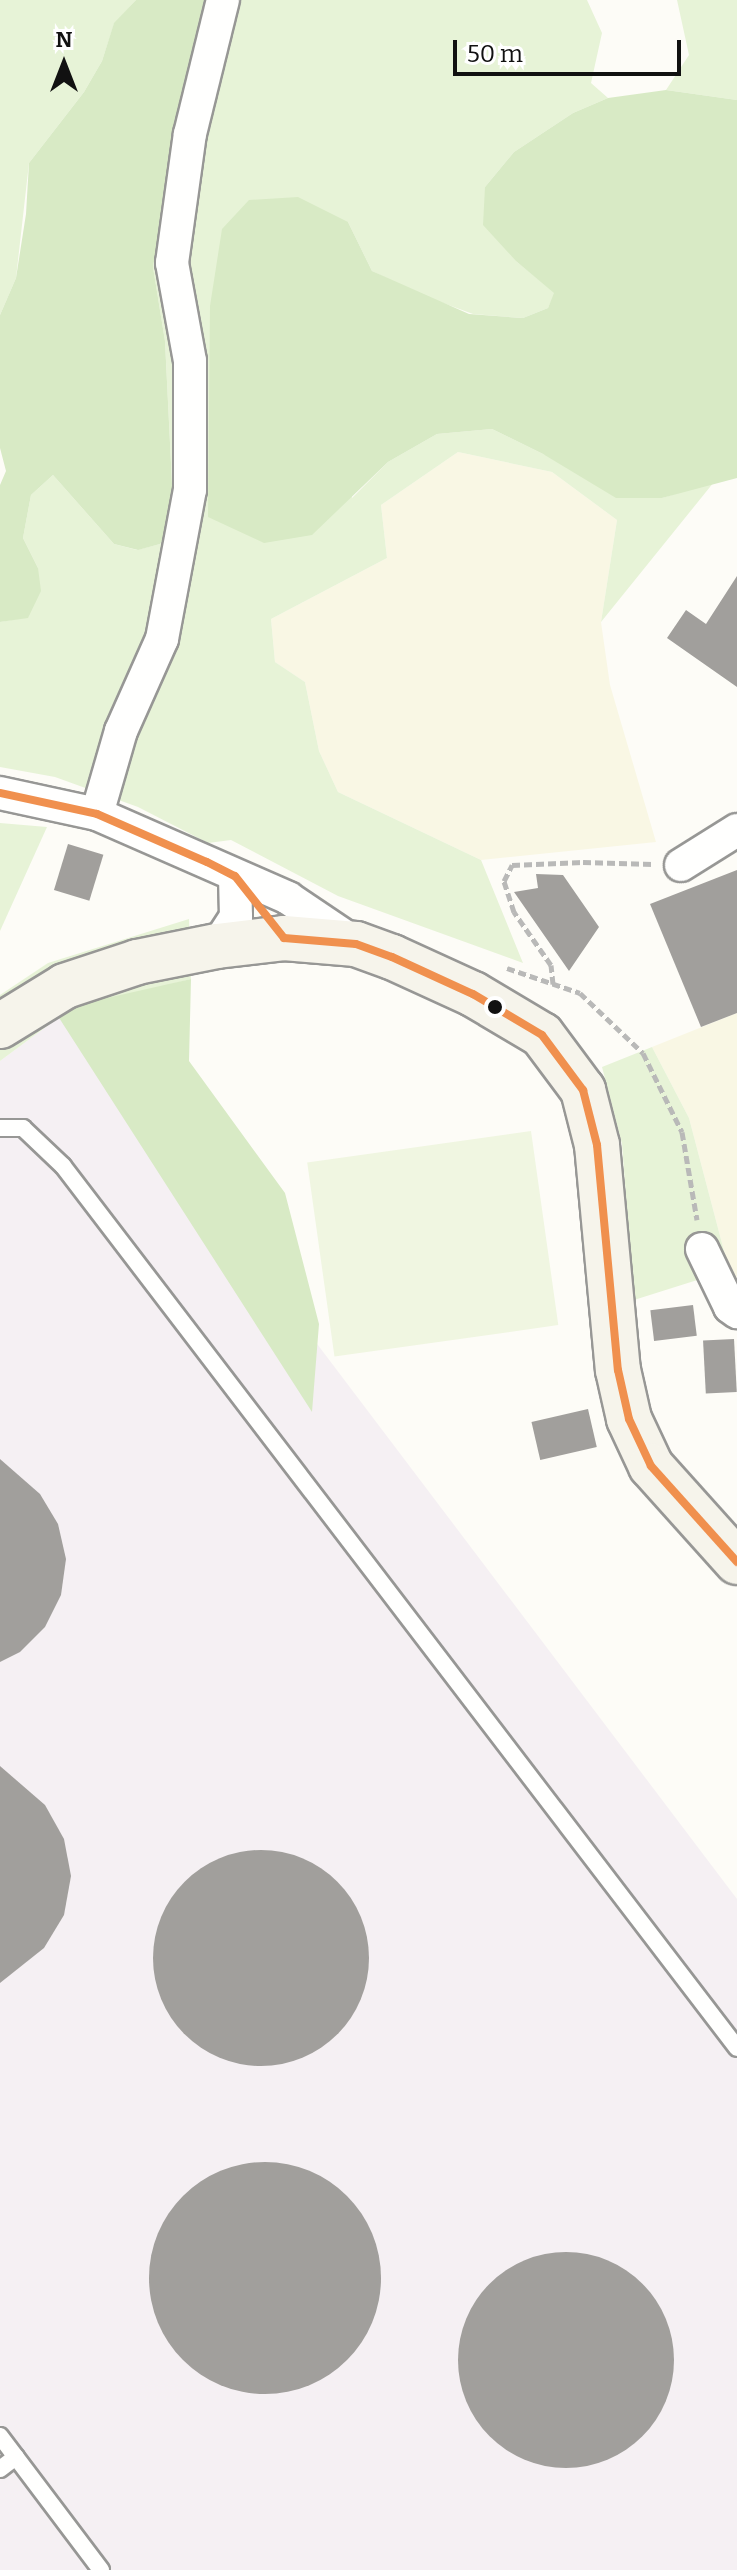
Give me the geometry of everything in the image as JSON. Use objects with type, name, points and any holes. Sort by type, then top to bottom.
[{"type":"street","points":[[97,814],[121,731],[162,639],[190,490],[190,361],[172,263],[190,134],[223,0]]},
{"type":"street","points":[[0,793],[97,814],[235,876],[286,918],[473,994],[542,1035],[583,1090],[597,1145],[618,1370],[629,1419],[651,1466],[737,1562]]},
{"type":"street","points":[[681,865],[737,830]]},
{"type":"street","points":[[217,946],[236,917],[235,876]]},
{"type":"street","points":[[0,1026],[65,986],[137,962],[217,946],[286,918]]},
{"type":"street","points":[[702,1249],[730,1307],[737,1312]]},
{"type":"lane","points":[[0,1128],[23,1128],[63,1166],[737,2048]]},
{"type":"lane","points":[[0,2436],[101,2570]]},
{"type":"lane","points":[[0,2469],[16,2457]]},
{"type":"path","points":[[553,984],[551,965],[514,912],[504,881],[512,865],[583,862],[681,865]]},
{"type":"shaded area","points":[[458,452],[552,472],[617,520],[601,622],[610,685],[656,842],[481,860],[338,792],[319,751],[305,682],[275,662],[271,619],[387,558],[381,505]]},
{"type":"shaded area","points":[[66,1012],[737,1899],[737,2570],[0,2570],[0,1061]]},
{"type":"shaded area","points":[[737,1013],[737,1277],[729,1270],[689,1118],[652,1047]]},
{"type":"green space","points":[[0,0],[136,0],[114,24],[102,61],[84,92],[29,163],[16,278],[0,315]]},
{"type":"green space","points":[[136,0],[213,0],[181,108],[153,267],[165,341],[174,524],[160,544],[138,550],[114,544],[53,475],[31,495],[23,538],[38,568],[41,591],[28,618],[0,622],[0,485],[6,471],[0,448],[0,315],[16,278],[26,214],[29,163],[84,92],[102,61],[114,23]]},
{"type":"green space","points":[[213,0],[587,0],[602,33],[591,83],[608,98],[573,113],[514,152],[485,187],[517,262],[555,293],[548,308],[523,318],[473,314],[416,293],[372,271],[348,222],[352,498],[388,462],[437,434],[492,429],[543,454],[662,498],[714,482],[601,622],[617,520],[552,472],[458,452],[381,505],[387,558],[271,619],[275,662],[305,682],[319,751],[338,792],[481,860],[523,963],[338,896],[231,840],[208,843],[138,807],[55,777],[0,767],[0,622],[28,617],[38,568],[23,538],[31,495],[53,475],[114,544],[137,550],[160,544],[174,524],[165,341],[153,267],[181,108]]},
{"type":"green space","points":[[677,0],[737,0],[737,100],[666,90],[689,55]]},
{"type":"green space","points":[[666,90],[737,100],[737,478],[662,498],[616,498],[543,454],[492,429],[437,434],[388,462],[312,535],[264,543],[208,517],[210,306],[222,229],[249,200],[298,197],[348,222],[372,271],[469,314],[523,318],[548,308],[554,293],[517,262],[483,225],[485,187],[514,152],[573,113],[608,98]]},
{"type":"green space","points":[[0,823],[47,827],[0,931]]},
{"type":"green space","points":[[189,919],[191,979],[66,1012],[0,1061],[0,995],[48,963]]},
{"type":"green space","points":[[191,979],[189,1061],[285,1193],[319,1324],[312,1412],[54,1010]]},
{"type":"green space","points":[[652,1047],[689,1118],[729,1270],[634,1300],[622,1144],[602,1067]]},
{"type":"green space","points":[[531,1131],[558,1325],[334,1357],[307,1162]]},
{"type":"building","points":[[737,576],[737,687],[667,638],[686,610],[706,624]]},
{"type":"building","points":[[68,844],[103,855],[89,901],[54,890]]},
{"type":"building","points":[[737,870],[737,1013],[701,1027],[650,904]]},
{"type":"building","points":[[536,874],[563,875],[599,927],[569,971],[514,892],[538,888]]},
{"type":"building","points":[[693,1305],[697,1336],[654,1341],[650,1310]]},
{"type":"building","points":[[734,1339],[737,1392],[706,1394],[703,1341]]},
{"type":"building","points":[[588,1409],[597,1447],[540,1460],[531,1422]]},
{"type":"building","points":[[0,1459],[40,1494],[58,1524],[66,1559],[61,1595],[45,1627],[20,1652],[0,1662]]},
{"type":"building","points":[[0,1766],[45,1805],[64,1839],[71,1876],[64,1915],[44,1948],[0,1983]]},
{"type":"building","points":[[261,1850],[282,1852],[302,1859],[337,1882],[360,1917],[367,1937],[367,1979],[360,1999],[337,2034],[302,2057],[282,2064],[261,2066],[240,2064],[220,2057],[185,2034],[162,1999],[155,1979],[153,1958],[155,1937],[162,1917],[185,1882],[220,1859],[240,1852]]},
{"type":"building","points":[[265,2162],[288,2164],[309,2171],[347,2196],[372,2234],[379,2255],[379,2301],[372,2322],[347,2360],[309,2385],[288,2392],[265,2394],[242,2392],[221,2385],[183,2360],[158,2322],[151,2301],[149,2278],[151,2255],[158,2234],[183,2196],[221,2171],[242,2164]]},
{"type":"building","points":[[566,2252],[607,2260],[626,2270],[642,2284],[656,2300],[666,2319],[674,2360],[666,2401],[656,2420],[642,2436],[626,2450],[607,2460],[566,2468],[525,2460],[506,2450],[490,2436],[476,2420],[466,2401],[458,2360],[466,2319],[476,2300],[490,2284],[506,2270],[525,2260]]},
{"type":"transit line","points":[[0,793],[97,814],[207,862],[235,876],[284,938],[356,944],[392,957],[473,994],[542,1035],[583,1090],[597,1145],[618,1370],[629,1419],[651,1466],[737,1562]]}]
